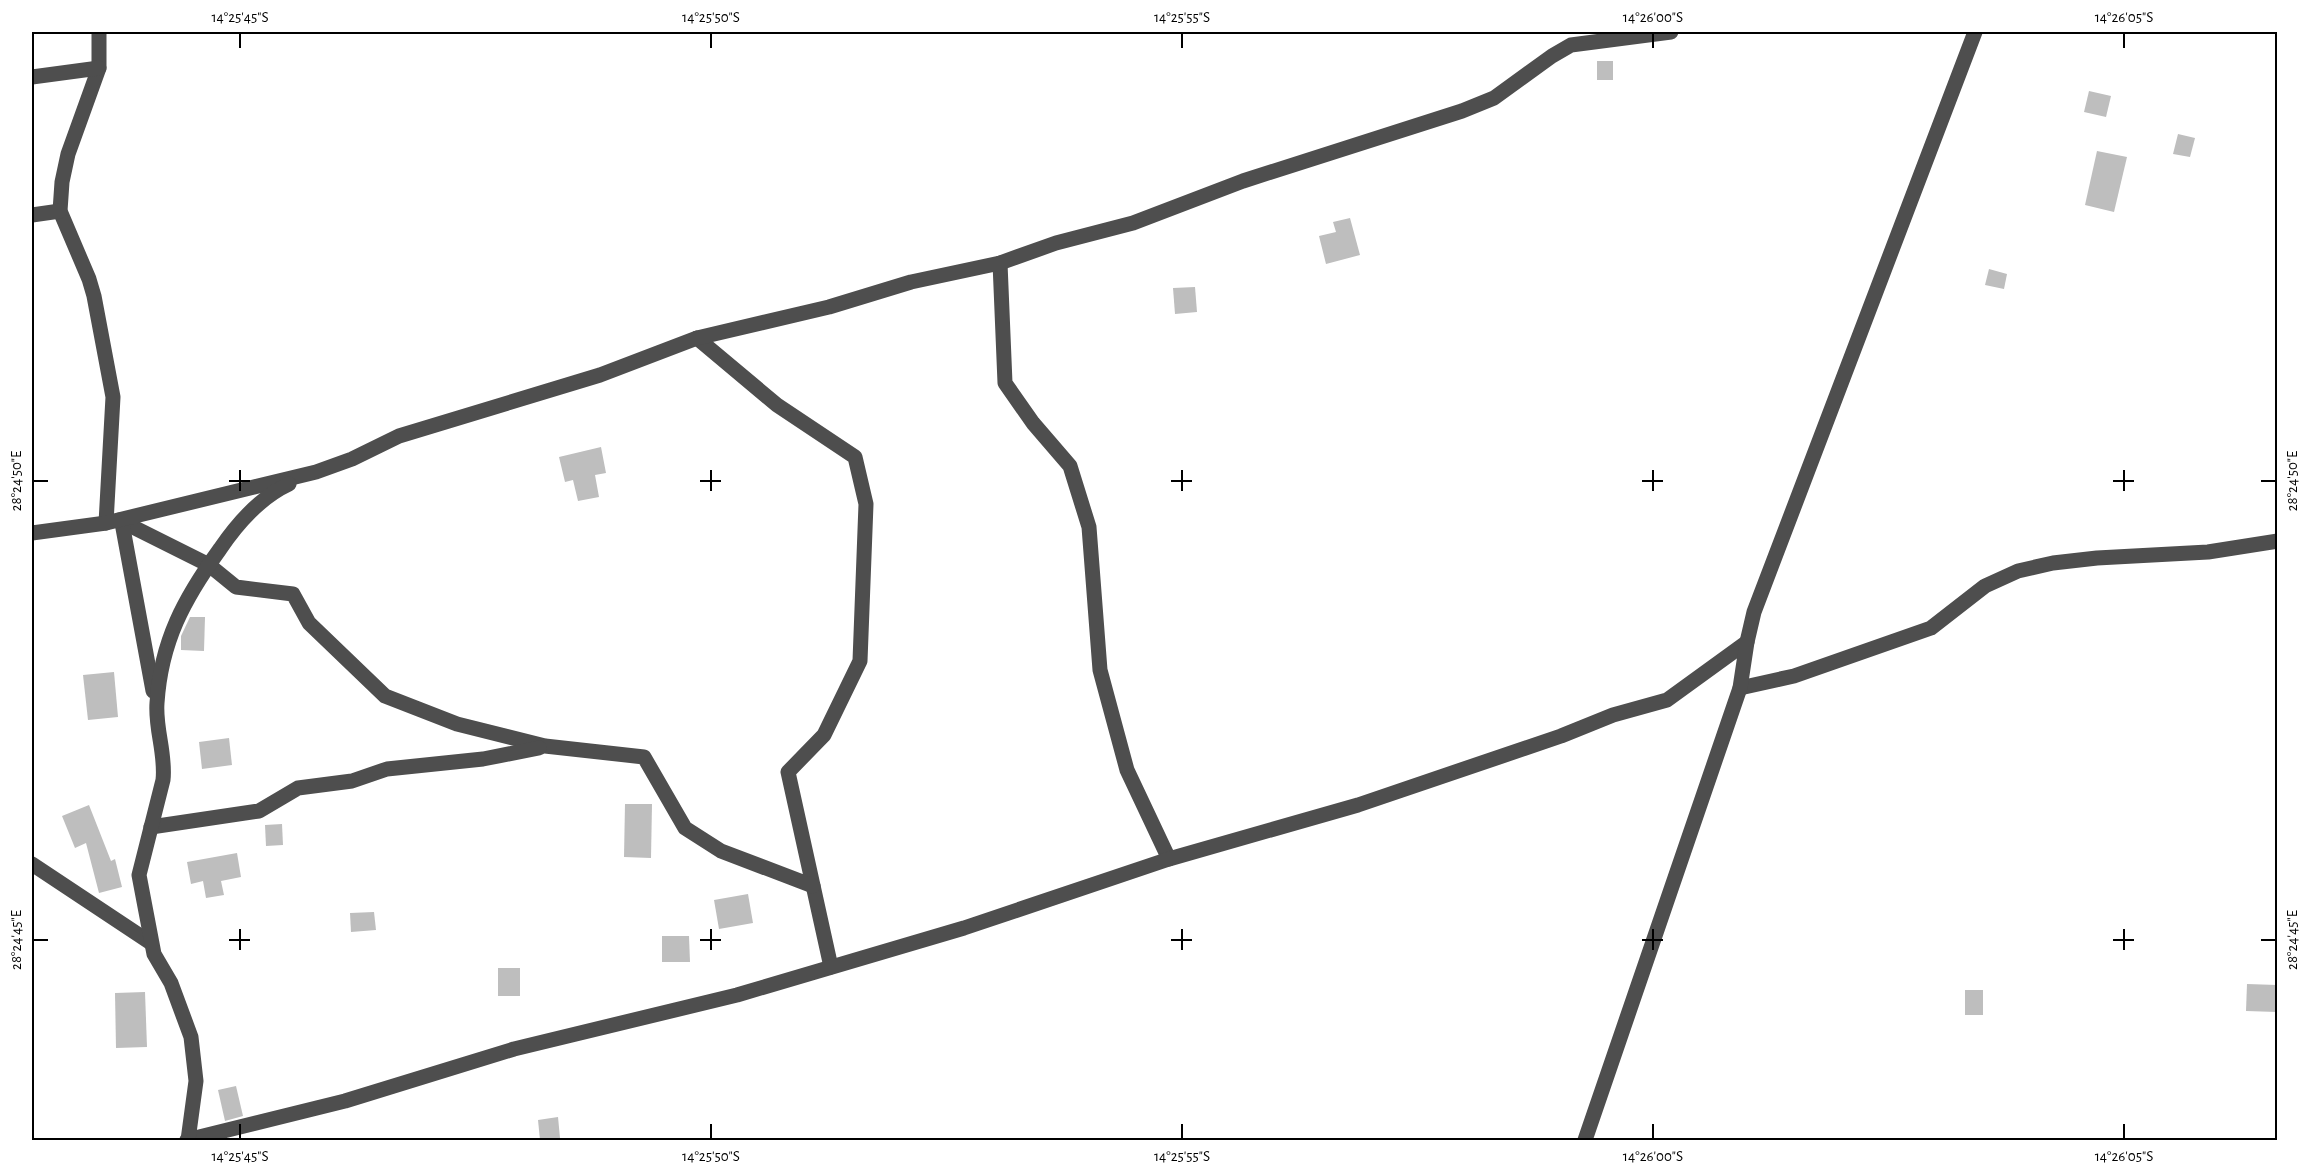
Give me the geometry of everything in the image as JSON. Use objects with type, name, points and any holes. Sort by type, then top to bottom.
[{"type":"street","points":[[99,32],[99,68],[68,154],[62,182],[60,211],[94,296],[113,397],[116,522],[156,706],[165,766],[160,796],[139,875],[151,943],[157,961],[171,983],[191,1037],[196,1081],[187,1140],[345,1101],[514,1049],[737,995],[964,928],[1169,859],[1358,805],[1613,715],[1666,700],[1747,642]]},
{"type":"street","points":[[32,533],[116,522],[295,478],[352,459],[399,436],[600,375],[697,338],[829,307],[911,282],[1000,263],[1056,243],[1133,223],[1243,181],[1462,111],[1494,98],[1571,45],[1671,32]]},
{"type":"street","points":[[1585,1140],[1740,688],[1754,612],[1975,32]]},
{"type":"street","points":[[32,77],[99,68]]},
{"type":"street","points":[[32,215],[60,211]]},
{"type":"street","points":[[1000,263],[1005,384],[1033,423],[1070,466],[1089,527],[1100,670],[1127,770],[1169,859]]},
{"type":"street","points":[[697,338],[777,405],[855,457],[866,504],[860,661],[824,735],[788,772],[831,967]]},
{"type":"street","points":[[156,706],[162,664],[181,609],[208,565],[241,521],[295,478]]},
{"type":"street","points":[[116,522],[208,565],[236,587],[293,594],[309,623],[385,696],[457,724],[545,746],[644,757],[685,828],[721,851],[813,886]]},
{"type":"street","points":[[1740,688],[1794,676],[1931,628],[1985,586],[2018,571],[2053,563],[2097,558],[2208,552],[2277,541]]},
{"type":"street","points":[[151,827],[259,811],[298,788],[352,781],[387,769],[483,759],[545,746]]},
{"type":"street","points":[[32,864],[151,943]]},
{"type":"building","points":[[1597,61],[1613,61],[1613,80],[1597,80]]},
{"type":"building","points":[[2089,91],[2111,96],[2106,117],[2084,112]]},
{"type":"building","points":[[2178,134],[2195,138],[2190,157],[2173,154]]},
{"type":"building","points":[[2097,151],[2127,157],[2114,212],[2085,205]]},
{"type":"building","points":[[1350,218],[1360,255],[1326,264],[1319,236],[1336,232],[1333,222]]},
{"type":"building","points":[[1989,269],[2007,274],[2004,289],[1985,285]]},
{"type":"building","points":[[1195,287],[1197,312],[1175,314],[1173,288]]},
{"type":"building","points":[[601,447],[606,473],[595,475],[599,497],[578,501],[573,480],[565,482],[559,457]]},
{"type":"building","points":[[190,617],[205,617],[204,651],[181,650],[181,636]]},
{"type":"building","points":[[114,672],[118,717],[88,720],[83,675]]},
{"type":"building","points":[[229,738],[232,765],[202,769],[199,742]]},
{"type":"building","points":[[625,804],[652,804],[651,858],[624,857]]},
{"type":"building","points":[[89,805],[111,861],[115,859],[122,887],[99,893],[86,843],[75,848],[62,816]]},
{"type":"building","points":[[282,824],[283,845],[266,846],[265,825]]},
{"type":"building","points":[[237,853],[241,877],[221,881],[224,895],[206,898],[203,881],[191,884],[187,862]]},
{"type":"building","points":[[748,894],[753,923],[719,929],[714,900]]},
{"type":"building","points":[[374,912],[376,930],[351,932],[350,913]]},
{"type":"building","points":[[662,936],[689,936],[690,962],[662,962]]},
{"type":"building","points":[[498,968],[520,968],[520,996],[498,996]]},
{"type":"building","points":[[2247,984],[2277,985],[2277,1012],[2246,1011]]},
{"type":"building","points":[[1965,990],[1983,990],[1983,1015],[1965,1015]]},
{"type":"building","points":[[145,992],[147,1047],[116,1048],[115,993]]},
{"type":"building","points":[[236,1086],[243,1116],[225,1121],[218,1090]]},
{"type":"building","points":[[558,1117],[560,1138],[540,1140],[538,1120]]}]
